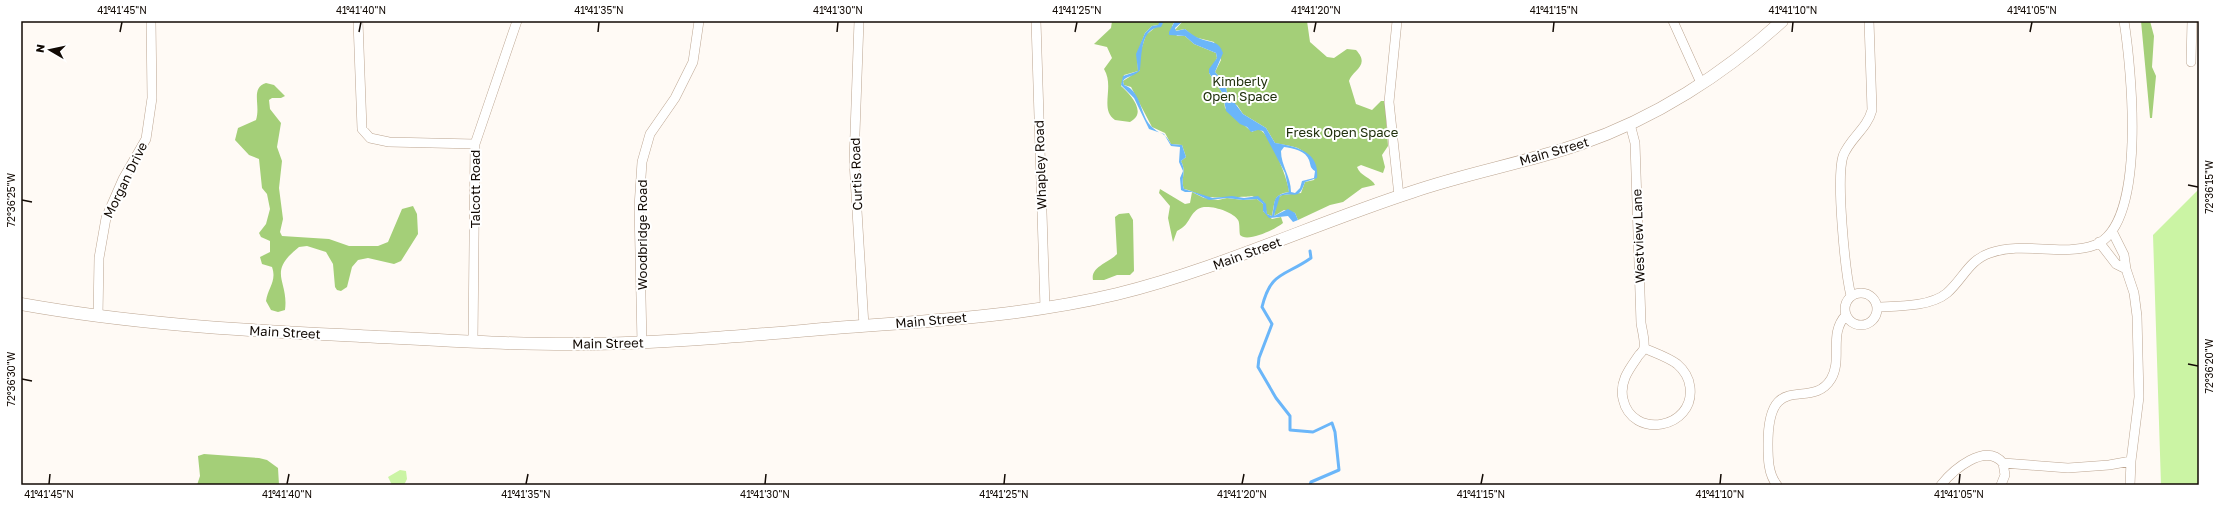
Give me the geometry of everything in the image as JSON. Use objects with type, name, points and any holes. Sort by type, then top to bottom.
[{"type":"main road","name":"Main Street","points":[[21,304],[98,316],[248,330],[556,344],[642,343],[985,316],[1045,308],[1114,294],[1187,275],[1399,196],[1462,176],[1558,151],[1630,124],[1679,98],[1702,83],[1740,57],[1782,21]]},
{"type":"street","name":"Morgan Drive","points":[[98,316],[99,258],[106,218],[124,179],[146,139],[152,98],[151,21]]},
{"type":"street","points":[[358,21],[362,129],[370,138],[389,142],[475,144]]},
{"type":"street","name":"Talcott Road","points":[[474,341],[475,144],[517,21]]},
{"type":"street","name":"Woodbridge Road","points":[[642,343],[639,208],[642,162],[650,134],[675,98],[693,62],[699,21]]},
{"type":"street","name":"Curtis Road","points":[[859,21],[854,161],[864,326]]},
{"type":"street","name":"Whapley Road","points":[[1036,21],[1045,308]]},
{"type":"street","points":[[1397,21],[1390,102],[1399,196]]},
{"type":"street","points":[[1673,21],[1702,83]]},
{"type":"street","points":[[1851,296],[1845,262],[1841,172],[1846,151],[1868,122],[1872,110],[1869,21]]},
{"type":"street","points":[[1877,307],[1936,299],[1947,293],[1974,262],[1993,252],[2073,249],[2099,242],[2112,231],[2126,197],[2131,170],[2131,80],[2124,21]]},
{"type":"street","points":[[2191,62],[2192,21]]},
{"type":"street","name":"Westview Lane","points":[[1630,124],[1635,143],[1641,323],[1644,348]]},
{"type":"street","points":[[2112,231],[2124,254],[2126,269],[2132,284],[2136,302],[2139,364],[2138,413],[2131,461],[2130,485]]},
{"type":"street","points":[[2099,242],[2116,264],[2126,269]]},
{"type":"street","points":[[1777,485],[1771,474],[1769,458],[1769,423],[1771,412],[1777,403],[1787,397],[1817,391],[1831,379],[1835,366],[1837,332],[1846,316],[1845,304],[1851,296],[1856,293],[1866,294],[1874,300],[1877,307],[1874,319],[1866,324],[1856,324],[1846,316]]},
{"type":"street","points":[[1644,348],[1678,365],[1687,376],[1689,382],[1688,404],[1680,416],[1668,423],[1654,426],[1640,422],[1629,413],[1623,400],[1624,379],[1644,348]]},
{"type":"street","points":[[1942,485],[1961,466],[1980,456],[1995,456],[2003,463],[2006,475],[2000,485]]},
{"type":"street","points":[[2003,463],[2063,468],[2109,465],[2131,461]]},
{"type":"green space","points":[[1112,21],[1161,22],[1158,25],[1152,26],[1145,33],[1137,54],[1138,71],[1124,75],[1121,86],[1133,99],[1137,109],[1135,118],[1130,122],[1115,120],[1110,115],[1107,104],[1108,83],[1104,69],[1112,58],[1107,47],[1094,44],[1111,28]]},
{"type":"green space","points":[[1163,21],[1175,21],[1172,26],[1177,36],[1185,36],[1194,44],[1216,53],[1217,58],[1209,73],[1223,94],[1225,108],[1252,132],[1260,130],[1264,133],[1274,148],[1286,178],[1289,192],[1277,197],[1274,203],[1272,216],[1267,214],[1264,202],[1252,196],[1211,197],[1184,189],[1183,165],[1181,161],[1186,157],[1182,145],[1171,144],[1165,133],[1152,127],[1131,87],[1124,85],[1123,81],[1140,70],[1140,53],[1146,35]]},
{"type":"green space","points":[[1183,21],[1307,21],[1310,42],[1327,57],[1334,58],[1347,49],[1356,50],[1362,60],[1361,64],[1349,81],[1356,104],[1372,110],[1381,101],[1385,101],[1388,146],[1382,155],[1385,167],[1383,173],[1361,165],[1357,167],[1361,173],[1375,185],[1362,188],[1343,202],[1330,205],[1298,220],[1295,213],[1284,210],[1274,216],[1278,198],[1282,195],[1301,193],[1305,182],[1314,180],[1317,173],[1309,158],[1302,150],[1292,146],[1275,143],[1266,128],[1243,114],[1237,105],[1229,102],[1225,83],[1215,72],[1221,60],[1214,42],[1194,37],[1185,29],[1174,31]]},
{"type":"green space","points":[[2141,21],[2150,21],[2154,36],[2152,67],[2156,76],[2152,118],[2150,118]]},
{"type":"green space","points":[[266,83],[274,85],[285,96],[281,98],[272,98],[269,100],[270,109],[281,123],[277,147],[282,161],[279,188],[283,219],[280,232],[282,236],[329,239],[349,246],[378,246],[388,242],[402,209],[413,206],[417,214],[418,234],[401,261],[394,264],[368,258],[358,260],[352,267],[347,287],[341,291],[337,290],[335,287],[333,264],[326,252],[307,246],[299,247],[289,256],[283,264],[281,270],[285,310],[278,312],[271,310],[266,301],[273,280],[272,267],[262,264],[260,257],[270,252],[270,241],[261,237],[259,233],[266,224],[270,209],[267,194],[262,188],[259,159],[249,155],[235,140],[238,128],[256,120],[258,89],[261,85]]},
{"type":"green space","points":[[1160,189],[1185,204],[1190,203],[1192,192],[1204,198],[1218,200],[1227,198],[1243,200],[1257,199],[1263,204],[1263,211],[1272,219],[1281,217],[1283,223],[1262,234],[1244,237],[1240,235],[1239,221],[1231,214],[1213,207],[1202,207],[1195,212],[1181,229],[1177,231],[1173,242],[1168,218],[1170,206],[1159,193]]},
{"type":"green space","points":[[2199,189],[2199,485],[2161,485],[2153,235]]},
{"type":"green space","points":[[1129,213],[1133,220],[1134,271],[1130,275],[1117,275],[1104,280],[1093,280],[1094,272],[1097,268],[1117,254],[1115,217],[1119,214]]},
{"type":"green space","points":[[204,454],[259,458],[267,460],[278,468],[279,485],[197,485],[200,476],[198,456]]},
{"type":"green space","points":[[400,470],[406,471],[407,479],[404,485],[392,485],[388,477]]},
{"type":"water","points":[[1160,21],[1163,23],[1161,27],[1149,32],[1143,43],[1140,70],[1123,81],[1124,85],[1135,93],[1149,123],[1160,133],[1149,129],[1134,98],[1121,85],[1123,76],[1138,71],[1136,54],[1145,33],[1152,26],[1158,25]]},
{"type":"water","points":[[1175,21],[1183,21],[1175,28],[1176,31],[1185,29],[1201,39],[1217,44],[1221,49],[1223,53],[1215,72],[1225,83],[1229,102],[1234,102],[1243,114],[1266,128],[1275,143],[1298,148],[1305,152],[1315,162],[1317,169],[1317,178],[1305,182],[1303,188],[1298,194],[1280,196],[1274,216],[1288,209],[1295,213],[1298,220],[1293,222],[1288,216],[1269,218],[1263,211],[1263,204],[1257,199],[1243,200],[1227,198],[1209,200],[1192,192],[1185,192],[1181,190],[1180,178],[1183,171],[1184,189],[1213,198],[1232,196],[1244,198],[1258,196],[1266,204],[1267,214],[1272,216],[1274,202],[1277,197],[1289,192],[1285,173],[1263,131],[1258,130],[1251,132],[1247,127],[1240,124],[1226,111],[1223,94],[1209,73],[1209,69],[1217,58],[1216,53],[1194,44],[1185,36],[1169,35]],"holes":[[[1284,147],[1299,150],[1305,154],[1309,160],[1311,168],[1315,171],[1314,178],[1302,181],[1300,188],[1295,193],[1291,192],[1291,186],[1281,156],[1281,151]]]},
{"type":"water","points":[[1165,136],[1171,144],[1182,145],[1186,157],[1181,161],[1183,171],[1179,162],[1180,147],[1171,146]]},
{"type":"waterway","points":[[1310,251],[1311,258],[1280,276],[1274,281],[1266,295],[1262,307],[1272,324],[1259,358],[1258,367],[1276,398],[1290,416],[1290,430],[1313,432],[1332,423],[1335,432],[1339,470],[1311,482],[1310,485]]},
{"type":"park label","name":"Kimberly Open Space","points":[[1240,88]]},
{"type":"park label","name":"Fresk Open Space","points":[[1342,132]]}]
